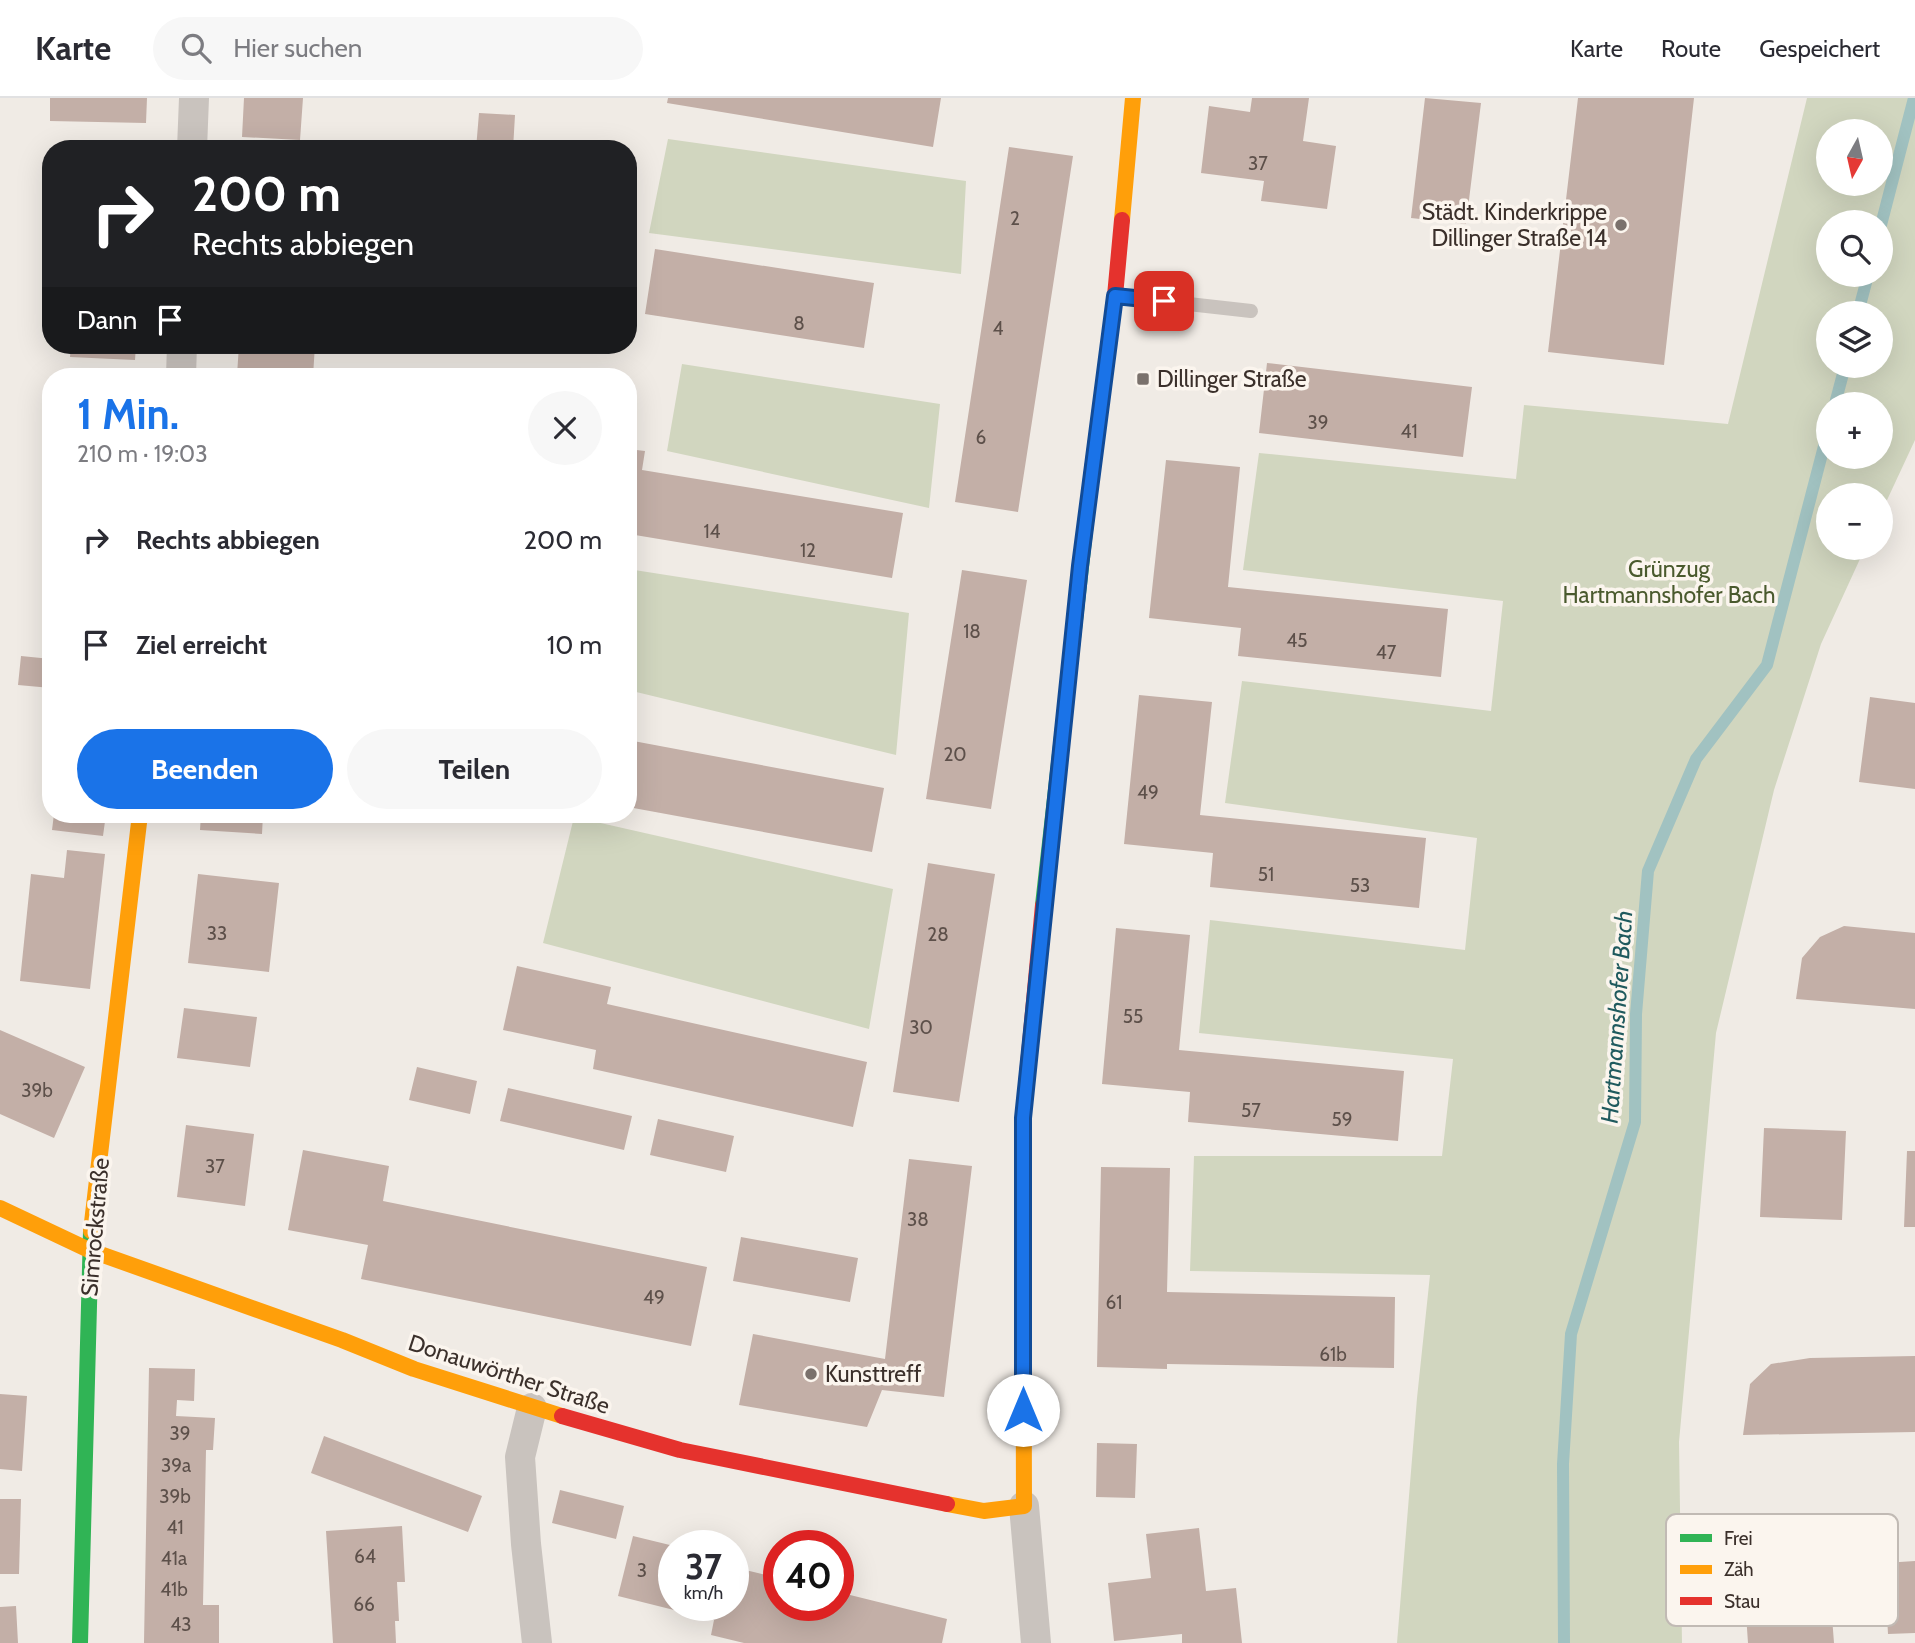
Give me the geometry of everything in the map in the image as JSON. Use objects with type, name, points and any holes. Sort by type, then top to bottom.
[{"type":"street","points":[[192,140],[194,98]]},
{"type":"street","points":[[1036,1643],[1024,1506],[1023,1118],[1080,566],[1115,296],[1133,98]]},
{"type":"street","name":"Simrockstraße","points":[[80,1643],[89,1250],[139,823]]},
{"type":"street","name":"Donauwörther Straße","points":[[0,1208],[89,1250],[342,1340],[414,1369],[532,1408],[680,1450],[844,1485],[984,1511],[1024,1506]]},
{"type":"street","points":[[532,1408],[520,1457],[537,1643]]},
{"type":"lane","points":[[1115,296],[1251,311]]},
{"type":"green space","name":"Grünzug Hartmannshofer Bach","points":[[1807,98],[1915,98],[1915,440],[1893,487],[1893,483],[1816,483],[1816,560],[1860,560],[1821,644],[1774,790],[1716,1033],[1679,1442],[1680,1514],[1666,1514],[1666,1626],[1682,1626],[1682,1643],[1397,1643],[1430,1275],[1190,1271],[1194,1156],[1442,1156],[1453,1059],[1199,1033],[1210,920],[1465,950],[1477,838],[1225,803],[1242,681],[1491,711],[1503,601],[1243,570],[1259,453],[1516,479],[1524,405],[1728,424]]},
{"type":"green space","points":[[668,139],[966,181],[961,274],[649,233]]},
{"type":"green space","points":[[682,364],[940,404],[929,508],[667,451]]},
{"type":"green space","points":[[637,570],[909,613],[896,755],[637,692]]},
{"type":"green space","points":[[573,823],[601,823],[893,889],[869,1029],[543,943]]},
{"type":"building","points":[[50,98],[147,98],[146,123],[50,121]]},
{"type":"building","points":[[244,98],[303,98],[300,140],[242,137]]},
{"type":"building","points":[[668,98],[941,98],[933,147],[667,103]]},
{"type":"building","points":[[1252,98],[1309,98],[1303,141],[1336,146],[1327,209],[1261,201],[1264,181],[1201,173],[1209,106],[1250,112]]},
{"type":"building","points":[[1425,98],[1481,103],[1466,224],[1411,218]]},
{"type":"building","name":"Städt. Kinderkrippe Dillinger Straße 14","points":[[1578,98],[1694,98],[1664,365],[1548,352]]},
{"type":"building","points":[[479,113],[515,115],[514,140],[477,140]]},
{"type":"building","points":[[1009,147],[1073,156],[1018,512],[955,502]]},
{"type":"building","points":[[655,249],[874,283],[864,348],[645,314]]},
{"type":"building","points":[[70,354],[135,354],[135,360],[70,357]]},
{"type":"building","points":[[238,354],[314,354],[314,368],[237,368]]},
{"type":"building","points":[[1267,363],[1472,387],[1463,457],[1259,433]]},
{"type":"building","points":[[637,450],[645,451],[642,470],[903,513],[892,578],[637,535]]},
{"type":"building","points":[[1166,460],[1240,467],[1228,587],[1448,609],[1441,677],[1238,656],[1241,628],[1149,618]]},
{"type":"building","points":[[962,570],[1027,580],[991,809],[926,799]]},
{"type":"building","points":[[21,656],[42,658],[42,687],[18,685]]},
{"type":"building","points":[[1139,695],[1212,702],[1200,815],[1426,838],[1419,908],[1210,887],[1213,853],[1124,844]]},
{"type":"building","points":[[1870,697],[1915,703],[1915,789],[1859,782]]},
{"type":"building","points":[[637,742],[884,788],[872,852],[637,809]]},
{"type":"building","points":[[53,823],[105,823],[103,836],[52,830]]},
{"type":"building","points":[[200,823],[263,823],[262,834],[200,830]]},
{"type":"building","points":[[67,850],[105,854],[90,989],[20,981],[31,874],[64,878]]},
{"type":"building","points":[[928,863],[995,874],[959,1102],[893,1092]]},
{"type":"building","points":[[198,874],[279,883],[269,972],[188,963]]},
{"type":"building","points":[[1844,926],[1915,933],[1915,1009],[1796,999],[1802,958],[1820,937]]},
{"type":"building","points":[[1116,928],[1190,935],[1179,1050],[1404,1071],[1398,1141],[1188,1122],[1190,1092],[1102,1084]]},
{"type":"building","points":[[517,966],[611,987],[607,1004],[867,1062],[853,1127],[593,1069],[596,1050],[503,1030]]},
{"type":"building","points":[[184,1008],[257,1017],[250,1067],[177,1058]]},
{"type":"building","points":[[0,1030],[85,1067],[54,1138],[0,1114]]},
{"type":"building","points":[[417,1067],[477,1081],[470,1114],[409,1100]]},
{"type":"building","points":[[508,1088],[632,1116],[624,1150],[500,1121]]},
{"type":"building","points":[[658,1119],[734,1136],[726,1172],[650,1155]]},
{"type":"building","points":[[186,1125],[254,1134],[245,1206],[177,1197]]},
{"type":"building","points":[[1764,1128],[1846,1131],[1842,1220],[1760,1217]]},
{"type":"building","points":[[303,1150],[389,1166],[383,1201],[707,1267],[691,1346],[361,1279],[368,1245],[288,1230]]},
{"type":"building","points":[[1907,1151],[1915,1151],[1915,1227],[1904,1227]]},
{"type":"building","points":[[909,1159],[972,1166],[944,1397],[882,1390],[867,1427],[739,1405],[753,1334],[885,1359]]},
{"type":"building","points":[[1101,1167],[1170,1168],[1167,1292],[1395,1297],[1394,1368],[1167,1364],[1167,1369],[1097,1367]]},
{"type":"building","points":[[741,1237],[858,1258],[850,1302],[733,1281]]},
{"type":"building","points":[[1915,1356],[1915,1432],[1743,1435],[1750,1384],[1771,1364],[1810,1358]]},
{"type":"building","points":[[149,1368],[195,1369],[194,1401],[177,1400],[176,1416],[215,1418],[213,1450],[206,1450],[203,1605],[219,1605],[219,1643],[144,1643]]},
{"type":"building","points":[[0,1394],[27,1396],[22,1471],[0,1469]]},
{"type":"building","points":[[324,1436],[482,1496],[468,1532],[311,1473]]},
{"type":"building","points":[[1097,1443],[1137,1444],[1135,1498],[1096,1497]]},
{"type":"building","points":[[560,1490],[624,1506],[616,1539],[552,1523]]},
{"type":"building","points":[[0,1499],[21,1499],[19,1574],[0,1574]]},
{"type":"building","points":[[402,1526],[405,1582],[397,1582],[399,1621],[395,1621],[396,1643],[333,1643],[326,1531]]},
{"type":"building","points":[[1199,1528],[1206,1591],[1236,1588],[1242,1643],[1182,1643],[1182,1634],[1114,1641],[1108,1583],[1151,1578],[1146,1534]]},
{"type":"building","points":[[633,1536],[658,1542],[658,1606],[618,1596]]},
{"type":"building","points":[[1915,1561],[1915,1633],[1888,1634],[1888,1626],[1898,1626],[1898,1562]]},
{"type":"building","points":[[749,1571],[763,1574],[763,1621],[854,1621],[854,1596],[947,1619],[942,1643],[744,1643],[711,1635],[714,1621],[749,1621]]},
{"type":"building","points":[[16,1606],[18,1643],[0,1643],[0,1607]]},
{"type":"building","points":[[1747,1626],[1833,1626],[1834,1643],[1748,1643]]},
{"type":"waterway","name":"Hartmannshofer Bach","points":[[1885,210],[1914,98]]},
{"type":"waterway","name":"Hartmannshofer Bach","points":[[1861,301],[1865,287]]},
{"type":"waterway","name":"Hartmannshofer Bach","points":[[1838,392],[1842,378]]},
{"type":"waterway","name":"Hartmannshofer Bach","points":[[1564,1643],[1563,1464],[1571,1334],[1635,1122],[1636,1014],[1648,871],[1696,759],[1767,665],[1818,469]]},
{"type":"traffic: fast","points":[[1043,905],[1091,478]]},
{"type":"traffic: fast","points":[[80,1643],[91,1231]]},
{"type":"traffic: slow","points":[[1122,220],[1133,98]]},
{"type":"traffic: slow","points":[[91,1231],[139,823]]},
{"type":"traffic: slow","points":[[947,1504],[984,1511],[1024,1506],[1023,1148]]},
{"type":"traffic: slow","points":[[0,1208],[89,1250],[342,1340],[414,1369],[562,1416]]},
{"type":"traffic: jam","points":[[1091,478],[1115,296],[1122,220]]},
{"type":"traffic: jam","points":[[1023,1148],[1023,1118],[1043,905]]},
{"type":"traffic: jam","points":[[562,1416],[680,1450],[947,1504]]},
{"type":"place","name":"Städt. Kinderkrippe Dillinger Straße 14","points":[[1621,225]]},
{"type":"place","name":"Dillinger Straße","points":[[1143,379]]},
{"type":"place","name":"Kunsttreff","points":[[811,1374]]},
{"type":"route","points":[[1023,1410],[1023,1118],[1083,542],[1115,296],[1164,301]]}]
